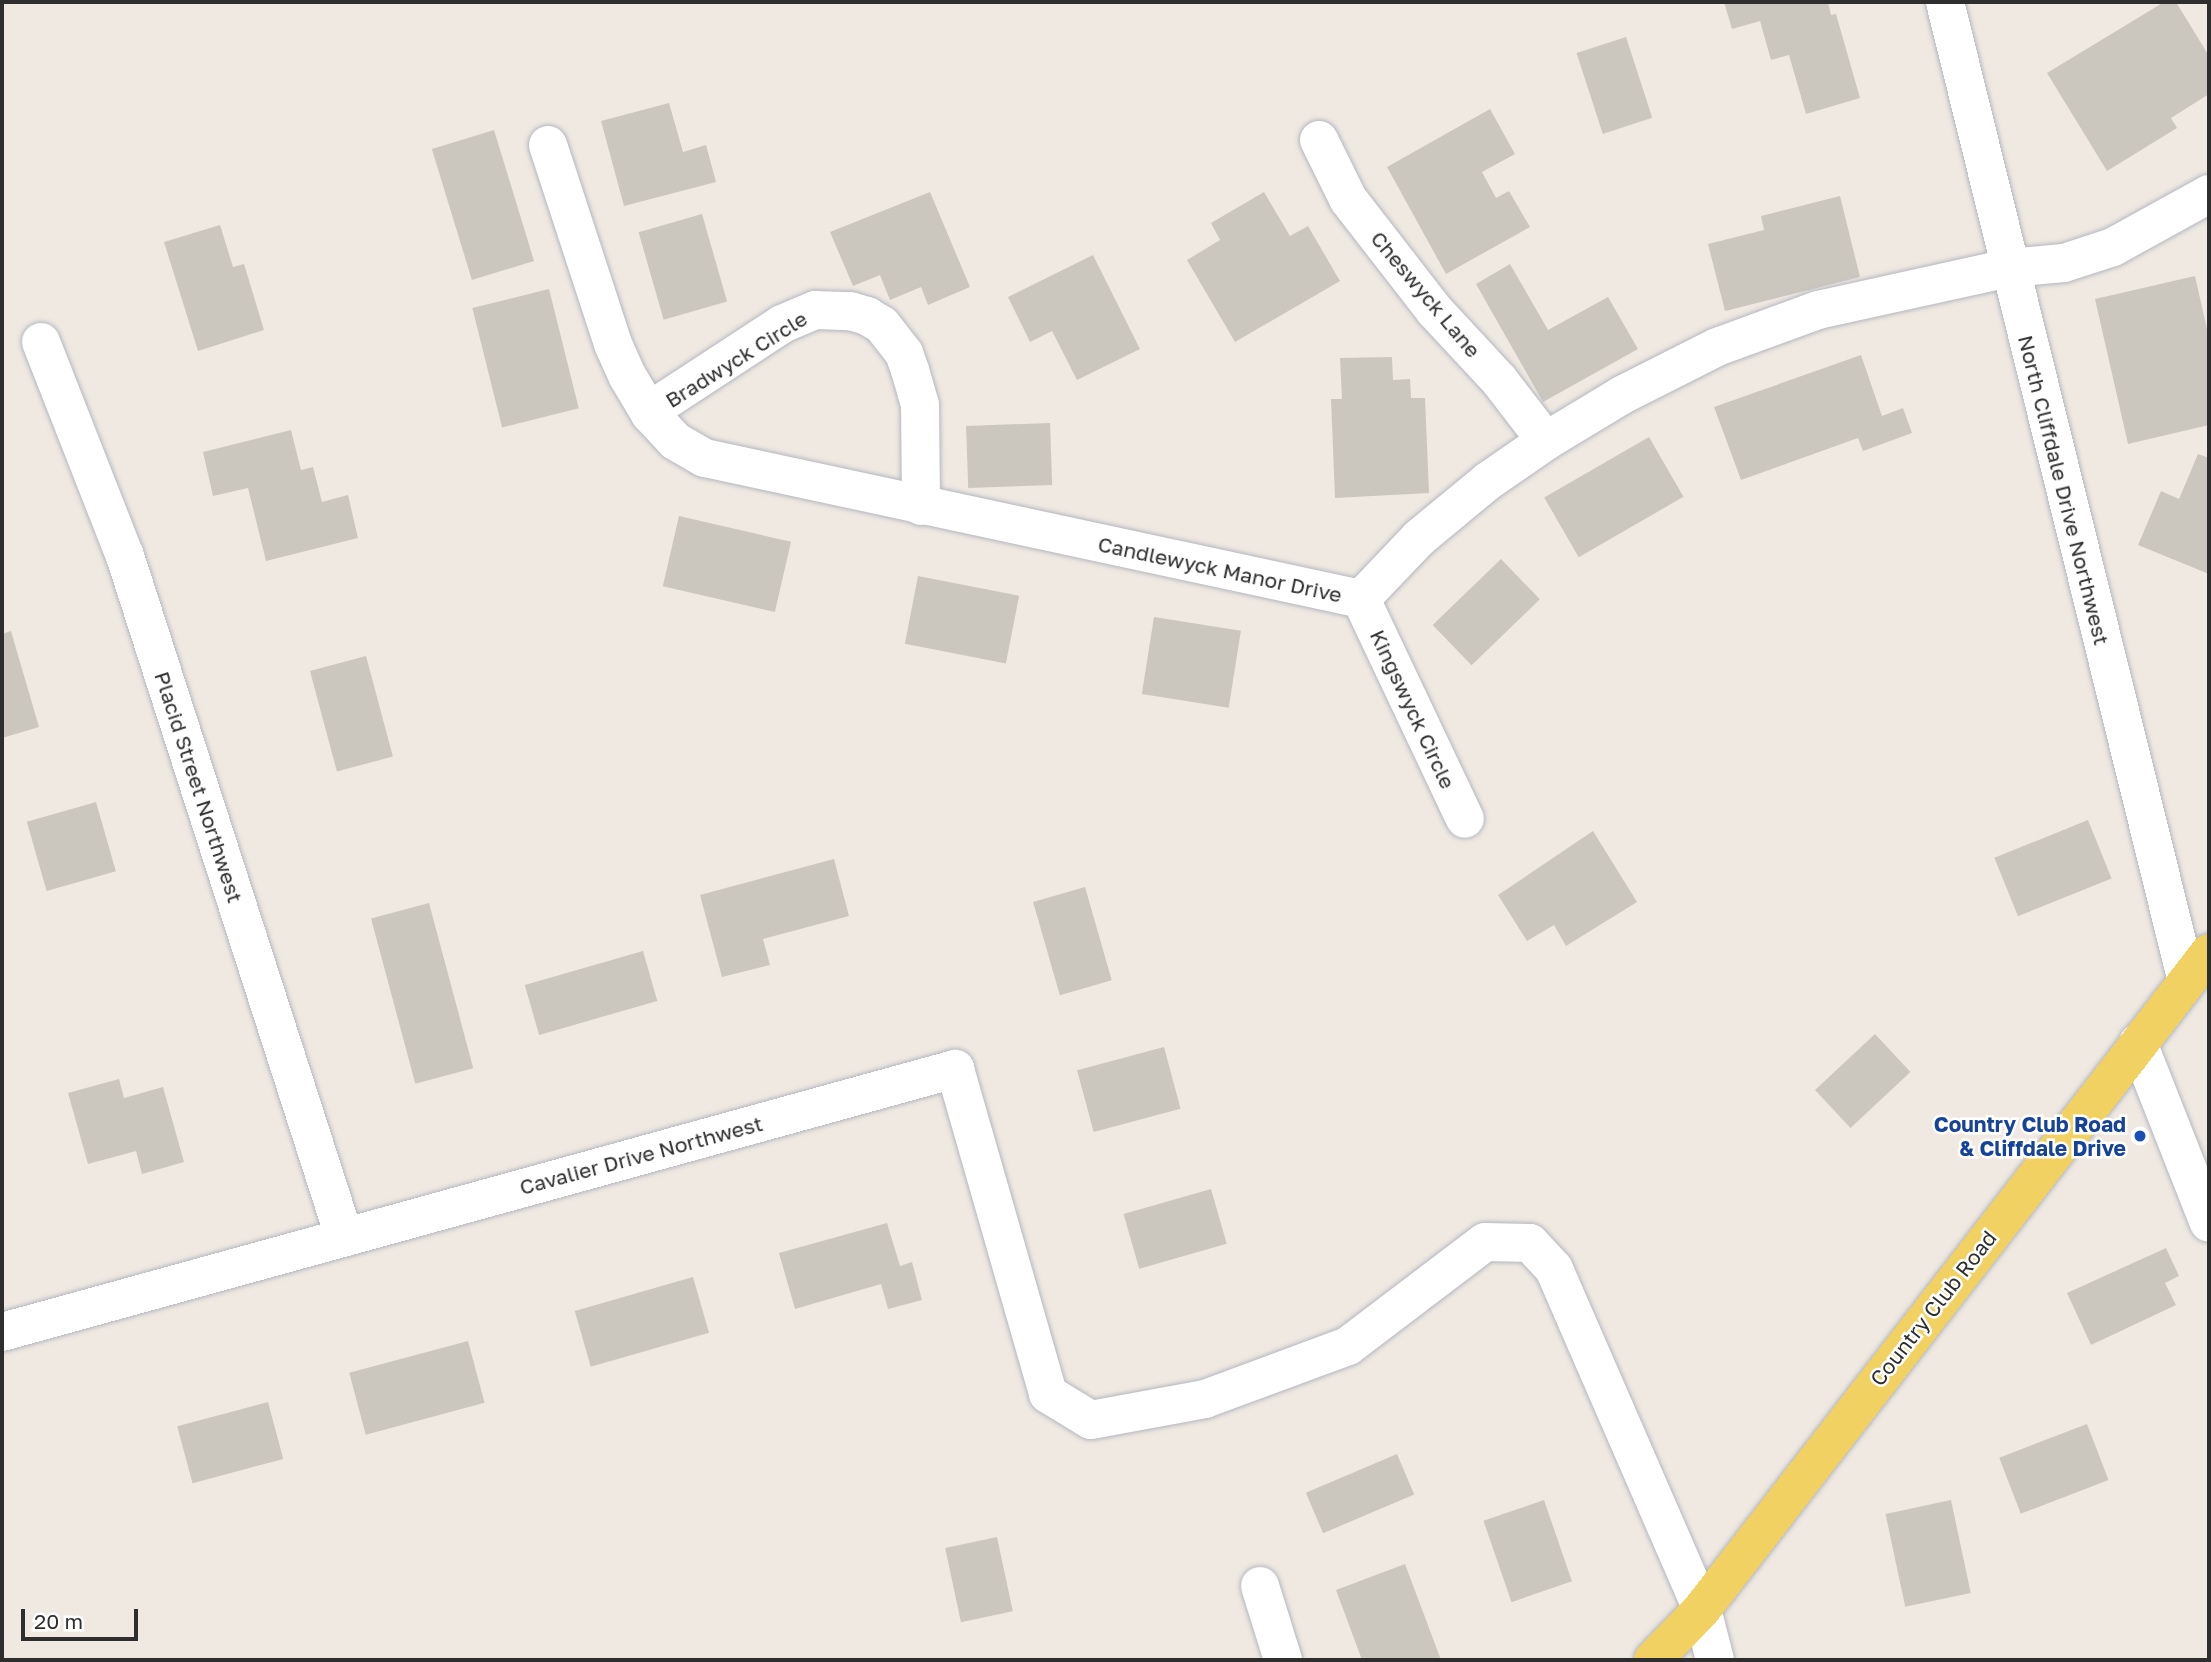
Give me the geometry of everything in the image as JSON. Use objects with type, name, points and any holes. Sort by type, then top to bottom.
[{"type":"main road","name":"Country Club Road","points":[[1653,1660],[1702,1609],[2198,965]]},
{"type":"street","name":"North Cliffdale Drive Northwest","points":[[1945,2],[2009,268],[2198,965]]},
{"type":"street","name":"Cheswyck Lane","points":[[1319,140],[1348,199],[1434,310],[1499,380],[1546,441]]},
{"type":"street","name":"Candlewyck Manor Drive","points":[[548,145],[613,344],[650,414],[674,441],[705,458],[1361,599],[1419,538],[1488,481],[1622,394],[1717,347],[1818,310],[2009,268],[2064,263],[2113,247],[2209,194]]},
{"type":"street","name":"Bradwyck Circle","points":[[650,414],[663,402],[760,338],[804,314],[815,310],[850,311],[867,316],[883,325],[904,354],[911,370],[920,405],[922,506]]},
{"type":"street","name":"Placid Street Northwest","points":[[41,342],[124,556],[344,1236]]},
{"type":"street","name":"Kingswyck Circle","points":[[1361,599],[1465,819]]},
{"type":"street","points":[[2138,1043],[2209,1223]]},
{"type":"street","name":"Cavalier Drive Northwest","points":[[2,1332],[955,1069],[1048,1394],[1091,1420],[1205,1399],[1348,1346],[1485,1242],[1530,1243],[1554,1269],[1702,1609]]},
{"type":"street","points":[[1259,1586],[1283,1660]]},
{"type":"street","points":[[1702,1609],[1715,1660]]},
{"type":"building","points":[[1724,2],[1828,2],[1831,15],[1836,14],[1860,98],[1806,114],[1789,55],[1771,60],[1760,21],[1732,29]]},
{"type":"building","points":[[2164,2],[2176,2],[2209,56],[2209,94],[2171,118],[2177,128],[2107,171],[2047,73]]},
{"type":"building","points":[[1626,37],[1652,118],[1603,134],[1577,53]]},
{"type":"building","points":[[669,103],[683,152],[706,145],[716,182],[624,206],[601,121]]},
{"type":"building","points":[[1490,109],[1515,154],[1482,172],[1496,198],[1509,191],[1530,227],[1446,274],[1387,167]]},
{"type":"building","points":[[494,130],[534,261],[472,280],[432,149]]},
{"type":"building","points":[[930,192],[970,287],[928,305],[921,287],[890,300],[880,275],[853,286],[830,232]]},
{"type":"building","points":[[1264,192],[1290,236],[1308,226],[1340,281],[1235,342],[1187,260],[1220,240],[1211,223]]},
{"type":"building","points":[[1840,196],[1860,277],[1725,311],[1708,244],[1764,230],[1761,216]]},
{"type":"building","points":[[702,214],[727,301],[664,320],[639,232]]},
{"type":"building","points":[[220,225],[233,267],[244,264],[264,330],[198,351],[164,242]]},
{"type":"building","points":[[1093,255],[1140,349],[1077,380],[1052,331],[1030,342],[1008,297]]},
{"type":"building","points":[[1510,264],[1548,330],[1608,297],[1638,349],[1543,402],[1476,284]]},
{"type":"building","points":[[2195,276],[2209,338],[2209,425],[2128,444],[2095,299]]},
{"type":"building","points":[[549,289],[579,408],[502,427],[472,308]]},
{"type":"building","points":[[1861,355],[1882,416],[1903,408],[1912,433],[1863,451],[1858,438],[1741,480],[1714,407]]},
{"type":"building","points":[[1392,357],[1393,380],[1410,379],[1411,398],[1425,398],[1429,493],[1335,498],[1331,399],[1342,399],[1340,358]]},
{"type":"building","points":[[1050,423],[1052,485],[968,488],[966,426]]},
{"type":"building","points":[[291,430],[301,470],[313,467],[322,502],[348,495],[358,538],[266,561],[248,488],[213,496],[203,452]]},
{"type":"building","points":[[1649,437],[1684,497],[1579,557],[1544,498]]},
{"type":"building","points":[[2198,454],[2209,458],[2209,574],[2138,545],[2161,491],[2179,499]]},
{"type":"building","points":[[679,516],[791,542],[775,612],[663,586]]},
{"type":"building","points":[[1501,559],[1540,599],[1472,665],[1433,625]]},
{"type":"building","points":[[918,576],[1019,596],[1006,663],[905,644]]},
{"type":"building","points":[[1154,617],[1241,631],[1229,708],[1142,694]]},
{"type":"building","points":[[11,631],[39,727],[2,738],[2,634]]},
{"type":"building","points":[[366,656],[393,756],[337,771],[310,671]]},
{"type":"building","points":[[96,802],[116,871],[47,891],[27,822]]},
{"type":"building","points":[[2088,820],[2112,878],[2018,916],[1994,858]]},
{"type":"building","points":[[1593,831],[1637,902],[1566,946],[1554,925],[1527,941],[1498,895]]},
{"type":"building","points":[[834,859],[849,916],[763,939],[770,965],[722,977],[700,895]]},
{"type":"building","points":[[1085,887],[1112,980],[1060,995],[1033,902]]},
{"type":"building","points":[[429,903],[473,1068],[415,1084],[371,919]]},
{"type":"building","points":[[643,951],[657,1001],[539,1035],[525,985]]},
{"type":"building","points":[[1875,1034],[1910,1072],[1850,1128],[1815,1090]]},
{"type":"building","points":[[1164,1047],[1181,1109],[1094,1132],[1077,1070]]},
{"type":"building","points":[[119,1079],[124,1098],[163,1087],[184,1162],[142,1174],[136,1151],[88,1164],[68,1093]]},
{"type":"building","points":[[1211,1189],[1227,1244],[1139,1269],[1124,1214]]},
{"type":"building","points":[[887,1223],[900,1266],[912,1262],[922,1300],[888,1309],[881,1284],[795,1309],[779,1253]]},
{"type":"building","points":[[2166,1248],[2179,1276],[2165,1283],[2176,1305],[2091,1345],[2067,1293]]},
{"type":"building","points":[[693,1277],[709,1333],[591,1367],[575,1311]]},
{"type":"building","points":[[468,1341],[485,1403],[366,1435],[349,1373]]},
{"type":"building","points":[[268,1402],[283,1459],[192,1483],[177,1426]]},
{"type":"building","points":[[2087,1424],[2109,1480],[2021,1514],[1999,1458]]},
{"type":"building","points":[[1397,1454],[1414,1495],[1323,1533],[1306,1493]]},
{"type":"building","points":[[1544,1500],[1572,1581],[1511,1602],[1483,1521]]},
{"type":"building","points":[[1951,1500],[1971,1593],[1905,1607],[1885,1514]]},
{"type":"building","points":[[997,1537],[1013,1611],[961,1622],[945,1548]]},
{"type":"building","points":[[1405,1564],[1441,1660],[1362,1660],[1336,1590]]},
{"type":"place","name":"Country Club Road & Cliffdale Drive","points":[[2140,1136]]}]
